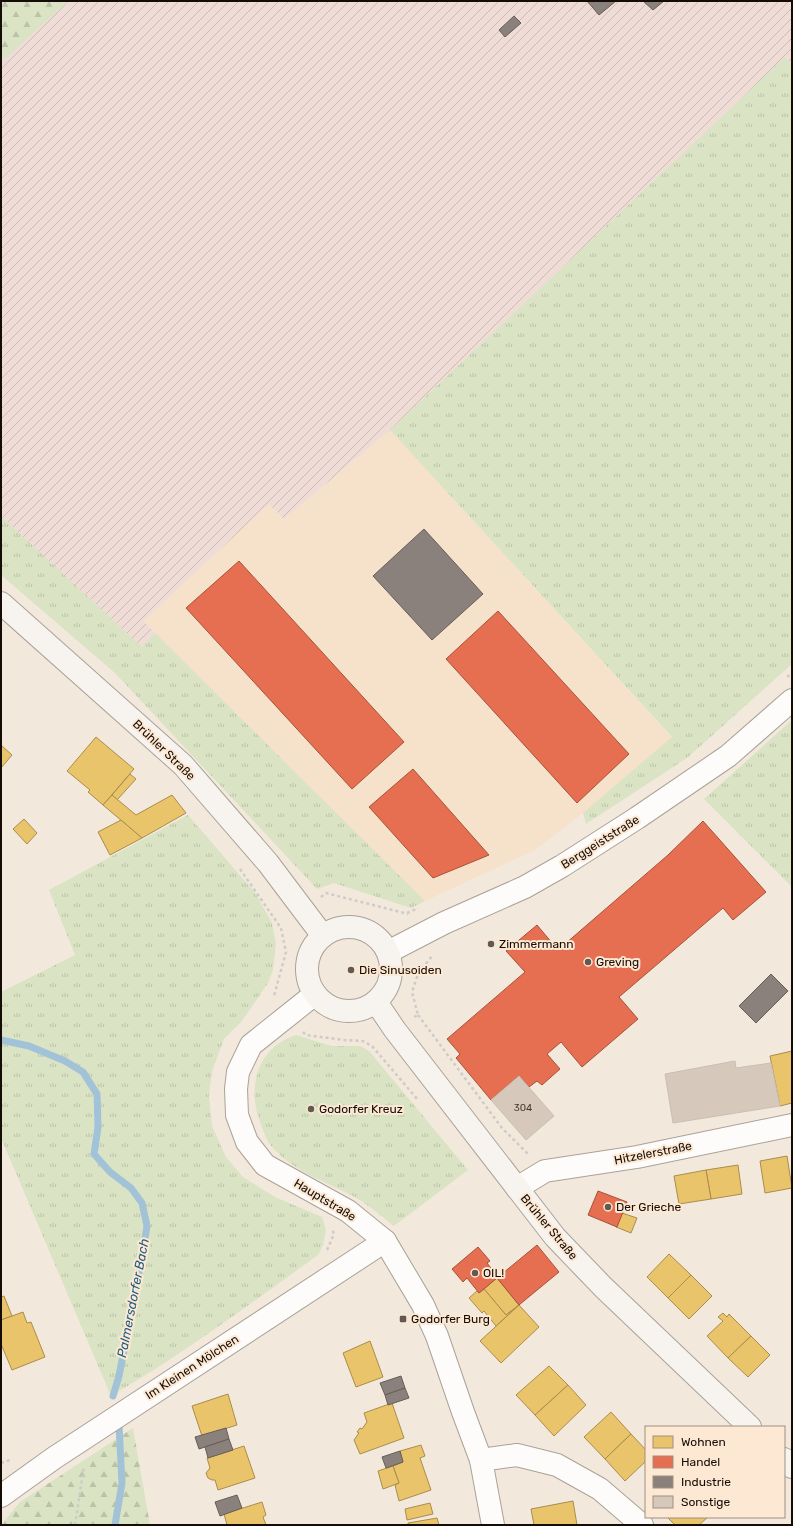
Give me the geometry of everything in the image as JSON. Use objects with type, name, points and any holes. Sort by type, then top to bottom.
[{"type":"main road","name":"Brühler Straße","points":[[1,603],[183,765],[268,863],[323,936]]},
{"type":"main road","points":[[345,926],[358,927],[370,932],[381,940],[388,952],[391,966],[390,980],[383,994],[376,1002],[361,1009],[349,1011],[336,1009],[325,1003],[315,994],[309,983],[307,971],[308,958],[313,947],[323,936],[332,930],[345,926]]},
{"type":"main road","name":"Brühler Straße","points":[[376,1002],[395,1030],[555,1237],[602,1287],[749,1426]]},
{"type":"street","name":"Berggeiststraße","points":[[388,952],[444,923],[525,887],[562,866],[637,818],[728,756],[792,700]]},
{"type":"street","name":"Hauptstraße","points":[[315,994],[250,1045],[238,1072],[236,1089],[237,1115],[247,1142],[265,1165],[348,1211],[385,1241],[424,1305],[438,1336],[463,1412],[481,1460],[493,1525]]},
{"type":"street","name":"Hitzelerstraße","points":[[517,1188],[545,1171],[637,1157],[792,1125]]},
{"type":"street","name":"Im Kleinen Mölchen","points":[[1,1496],[54,1458],[385,1241]]},
{"type":"street","points":[[481,1460],[516,1455],[557,1465],[600,1489],[642,1525]]},
{"type":"path","points":[[786,678],[792,673]]},
{"type":"path","points":[[237,864],[281,928],[286,952],[274,996],[269,1001]]},
{"type":"path","points":[[407,913],[421,907]]},
{"type":"path","points":[[274,996],[287,1015],[306,1035],[363,1041],[372,1046],[421,1104]]},
{"type":"path","points":[[418,1015],[502,1128],[545,1171]]},
{"type":"path","points":[[326,1254],[334,1234],[331,1227]]},
{"type":"path","points":[[75,1525],[85,1461]]},
{"type":"shaded area","points":[[69,1],[792,1],[792,65],[785,58],[390,430],[284,519],[269,504],[143,621],[155,633],[143,648],[1,530],[1,56],[5,59]]},
{"type":"shaded area","points":[[390,430],[672,738],[583,813],[535,850],[425,901],[142,621],[269,504],[284,519]]},
{"type":"green space","points":[[1,1],[69,1],[4,60],[1,56]]},
{"type":"green space","points":[[785,57],[792,65],[792,664],[687,758],[586,824],[583,813],[672,737],[390,430]]},
{"type":"green space","points":[[1,516],[142,647],[155,633],[425,901],[411,908],[334,883],[317,889],[116,674],[1,575]]},
{"type":"green space","points":[[792,720],[792,887],[704,799]]},
{"type":"green space","points":[[188,815],[256,894],[272,923],[276,944],[273,970],[268,983],[242,1021],[224,1039],[212,1071],[209,1095],[212,1126],[226,1157],[243,1177],[275,1197],[322,1217],[326,1230],[323,1245],[318,1255],[190,1346],[111,1396],[1,1138],[1,992],[75,955],[49,890]]},
{"type":"green space","points":[[296,1035],[332,1046],[361,1046],[370,1052],[468,1170],[394,1226],[361,1201],[300,1169],[282,1157],[271,1146],[263,1131],[256,1108],[255,1086],[259,1068],[271,1050],[283,1041]]},
{"type":"green space","points":[[133,1428],[150,1525],[1,1525],[20,1502]]},
{"type":"building: Wohnen","points":[[96,737],[134,769],[103,805],[88,792],[90,790],[67,771]]},
{"type":"building: Wohnen","points":[[1,745],[12,755],[1,768]]},
{"type":"building: Wohnen","points":[[130,774],[136,779],[117,800],[112,795]]},
{"type":"building: Wohnen","points":[[112,795],[136,815],[172,795],[186,813],[142,838],[103,805]]},
{"type":"building: Wohnen","points":[[24,819],[37,833],[27,844],[13,829]]},
{"type":"building: Wohnen","points":[[121,820],[142,838],[110,855],[98,832]]},
{"type":"building: Wohnen","points":[[792,1051],[792,1103],[780,1106],[770,1056]]},
{"type":"building: Wohnen","points":[[787,1156],[792,1188],[765,1193],[760,1161]]},
{"type":"building: Wohnen","points":[[738,1165],[742,1194],[711,1199],[706,1170]]},
{"type":"building: Wohnen","points":[[706,1170],[711,1199],[679,1204],[674,1176]]},
{"type":"building: Wohnen","points":[[622,1213],[637,1218],[631,1233],[616,1227]]},
{"type":"building: Wohnen","points":[[669,1254],[691,1275],[668,1298],[647,1277]]},
{"type":"building: Wohnen","points":[[691,1275],[712,1296],[689,1319],[668,1298]]},
{"type":"building: Wohnen","points":[[497,1278],[519,1305],[506,1315],[484,1289]]},
{"type":"building: Wohnen","points":[[484,1289],[506,1315],[519,1305],[496,1326],[484,1311],[482,1313],[469,1298],[477,1291],[479,1293]]},
{"type":"building: Wohnen","points":[[4,1296],[12,1316],[1,1320],[1,1297]]},
{"type":"building: Wohnen","points":[[519,1305],[539,1327],[501,1363],[480,1341]]},
{"type":"building: Wohnen","points":[[23,1312],[27,1323],[31,1322],[45,1357],[12,1370],[1,1344],[1,1320]]},
{"type":"building: Wohnen","points":[[723,1313],[727,1317],[729,1314],[751,1336],[728,1358],[707,1336],[723,1321],[718,1317]]},
{"type":"building: Wohnen","points":[[751,1336],[770,1355],[748,1377],[728,1358]]},
{"type":"building: Wohnen","points":[[370,1341],[383,1377],[356,1387],[343,1353]]},
{"type":"building: Wohnen","points":[[549,1366],[568,1385],[535,1415],[516,1395]]},
{"type":"building: Wohnen","points":[[568,1385],[586,1405],[554,1436],[535,1415]]},
{"type":"building: Wohnen","points":[[228,1394],[237,1425],[202,1436],[192,1406]]},
{"type":"building: Wohnen","points":[[392,1403],[404,1438],[360,1454],[354,1440],[359,1433],[357,1432],[360,1428],[362,1429],[367,1422],[364,1413]]},
{"type":"building: Wohnen","points":[[611,1412],[631,1434],[605,1459],[584,1437]]},
{"type":"building: Wohnen","points":[[631,1434],[645,1449],[645,1462],[625,1481],[605,1459]]},
{"type":"building: Wohnen","points":[[421,1445],[425,1456],[420,1458],[431,1490],[399,1501],[395,1485],[399,1483],[393,1466],[403,1462],[400,1451]]},
{"type":"building: Wohnen","points":[[244,1446],[255,1478],[218,1490],[215,1480],[208,1478],[206,1473],[210,1468],[207,1458]]},
{"type":"building: Wohnen","points":[[393,1466],[399,1483],[383,1489],[378,1471]]},
{"type":"building: Wohnen","points":[[573,1501],[577,1525],[534,1525],[531,1509]]},
{"type":"building: Wohnen","points":[[262,1502],[266,1515],[263,1517],[266,1525],[227,1525],[224,1514]]},
{"type":"building: Wohnen","points":[[430,1503],[433,1514],[407,1520],[405,1509]]},
{"type":"building: Wohnen","points":[[437,1518],[439,1525],[408,1525],[408,1523]]},
{"type":"building: Wohnen","points":[[668,1518],[707,1518],[699,1525],[675,1525]]},
{"type":"building: Handel","points":[[239,561],[404,742],[352,789],[186,608]]},
{"type":"building: Handel","points":[[498,611],[629,754],[577,803],[446,659]]},
{"type":"building: Handel","points":[[413,769],[489,855],[433,878],[369,807]]},
{"type":"building: Handel","name":"Greving","points":[[703,821],[766,892],[733,920],[723,908],[619,997],[638,1019],[582,1067],[561,1042],[547,1054],[560,1069],[542,1085],[537,1081],[529,1087],[519,1076],[491,1100],[456,1058],[460,1054],[447,1039],[525,972],[506,951],[537,925],[558,950],[668,855]]},
{"type":"building: Handel","name":"Der Grieche","points":[[598,1191],[627,1202],[617,1227],[588,1215]]},
{"type":"building: Handel","name":"OIL!","points":[[537,1245],[559,1272],[519,1305],[497,1278]]},
{"type":"building: Handel","name":"OIL!","points":[[478,1247],[490,1261],[487,1263],[498,1277],[479,1293],[467,1278],[463,1282],[452,1269]]},
{"type":"building: Industrie","points":[[587,1],[616,1],[599,15]]},
{"type":"building: Industrie","points":[[643,1],[664,1],[653,10]]},
{"type":"building: Industrie","points":[[514,16],[521,23],[505,37],[499,30]]},
{"type":"building: Industrie","points":[[424,529],[483,594],[432,640],[373,576]]},
{"type":"building: Industrie","points":[[771,974],[788,991],[756,1023],[739,1006]]},
{"type":"building: Industrie","points":[[401,1376],[405,1388],[385,1395],[380,1383]]},
{"type":"building: Industrie","points":[[405,1388],[409,1398],[388,1405],[385,1395]]},
{"type":"building: Industrie","points":[[226,1428],[229,1439],[199,1449],[195,1437]]},
{"type":"building: Industrie","points":[[229,1439],[233,1450],[208,1458],[205,1447]]},
{"type":"building: Industrie","points":[[400,1451],[403,1462],[386,1468],[382,1457]]},
{"type":"building: Industrie","points":[[237,1495],[242,1508],[220,1516],[215,1502]]},
{"type":"building: Sonstige","points":[[735,1061],[736,1068],[771,1063],[780,1106],[673,1123],[665,1074]]},
{"type":"building: Sonstige","points":[[519,1076],[554,1116],[526,1140],[491,1100]]},
{"type":"waterway","name":"Palmersdorfer Bach","points":[[1,1040],[29,1046],[65,1061],[83,1072],[97,1094],[98,1127],[94,1154],[110,1172],[131,1188],[142,1203],[147,1226],[119,1376],[113,1396]]},
{"type":"waterway","name":"Palmersdorfer Bach","points":[[115,1525],[122,1483],[119,1425]]},
{"type":"place","name":"Zimmermann","points":[[491,944]]},
{"type":"place","name":"Greving","points":[[588,962]]},
{"type":"place","name":"Die Sinusoiden","points":[[351,970]]},
{"type":"place","name":"Godorfer Kreuz","points":[[311,1109]]},
{"type":"place","name":"Der Grieche","points":[[608,1207]]},
{"type":"place","name":"OIL!","points":[[475,1273]]},
{"type":"place","name":"Godorfer Burg","points":[[403,1319]]}]
